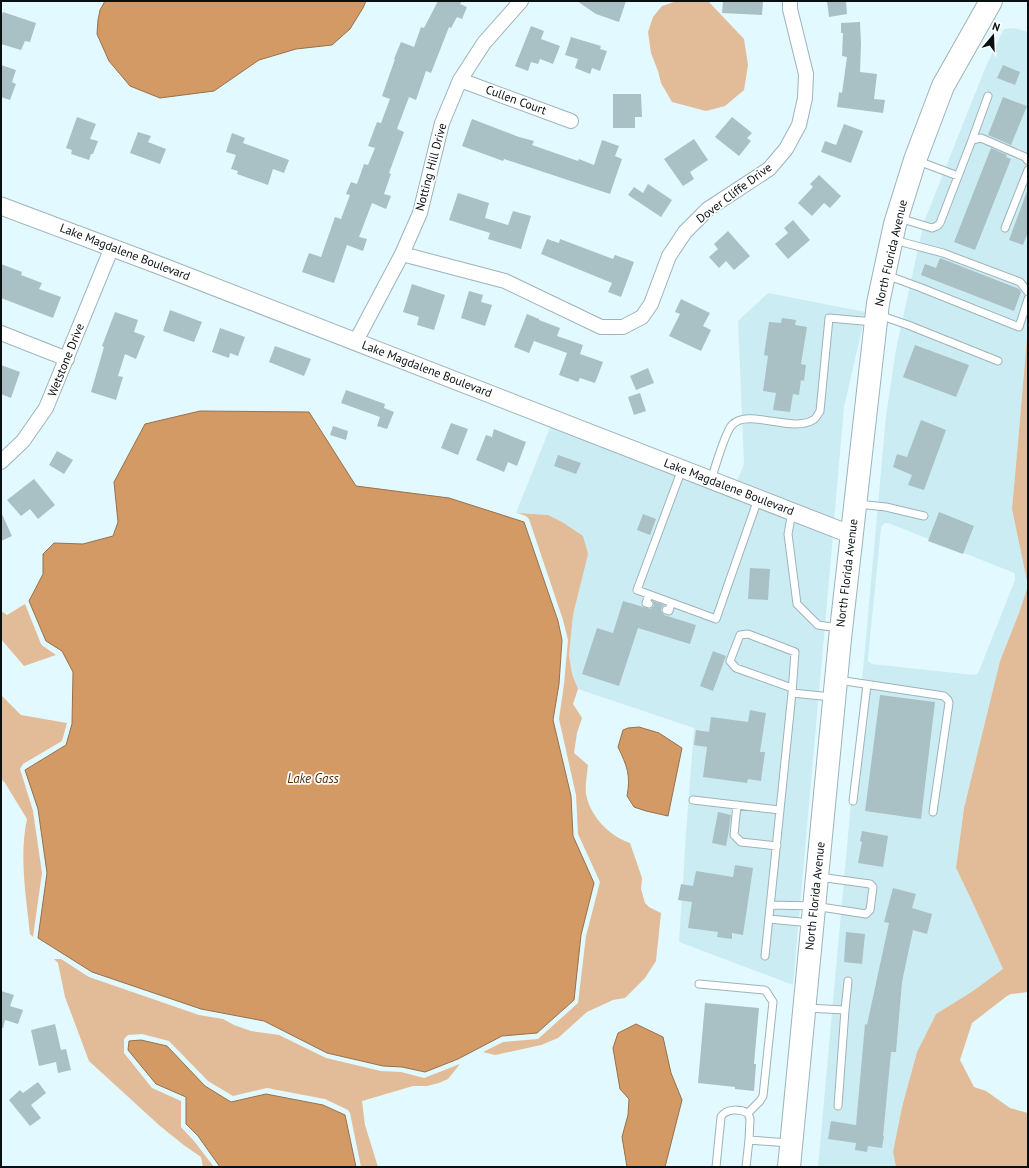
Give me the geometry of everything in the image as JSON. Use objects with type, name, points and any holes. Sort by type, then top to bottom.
[{"type":"main road","name":"North Florida Avenue","points":[[789,1167],[841,629],[878,303],[897,217],[943,86],[991,1]]},
{"type":"street","name":"Notting Hill Drive","points":[[356,341],[402,254],[420,213],[442,123],[460,80],[484,44],[521,1]]},
{"type":"street","name":"Dover Cliffe Drive","points":[[402,254],[505,281],[601,327],[623,327],[642,317],[651,304],[669,256],[685,232],[708,209],[768,169],[786,149],[799,125],[806,98],[806,74],[790,9],[790,1]]},
{"type":"street","name":"Cullen Court","points":[[460,80],[571,121]]},
{"type":"street","name":"Lake Magdalene Boulevard","points":[[1,206],[356,341],[852,535]]},
{"type":"street","name":"Wetstone Drive","points":[[1,462],[23,441],[46,408],[112,247]]},
{"type":"street","points":[[1,333],[67,359]]},
{"type":"lane","points":[[897,217],[932,228],[940,223],[988,96]]},
{"type":"lane","points":[[972,140],[981,138],[1025,157],[1028,161]]},
{"type":"lane","points":[[916,160],[958,176]]},
{"type":"lane","points":[[1005,228],[1028,170]]},
{"type":"lane","points":[[892,240],[943,253],[1020,282],[1028,292]]},
{"type":"lane","points":[[884,274],[1019,327],[1028,299]]},
{"type":"lane","points":[[711,480],[726,436],[732,425],[740,419],[753,419],[797,425],[815,420],[820,410],[829,318],[876,318],[908,325],[998,361]]},
{"type":"lane","points":[[682,469],[637,590],[649,595],[716,619],[758,498]]},
{"type":"lane","points":[[856,503],[886,507],[924,516]]},
{"type":"lane","points":[[792,512],[788,534],[797,604],[818,625],[841,629]]},
{"type":"lane","points":[[648,604],[646,603],[649,595]]},
{"type":"lane","points":[[666,610],[669,611],[671,603]]},
{"type":"lane","points":[[766,956],[792,691],[795,652],[748,634],[740,636],[730,661],[736,668],[792,691],[835,689],[867,684],[944,696],[949,703],[933,812]]},
{"type":"lane","points":[[853,802],[867,684]]},
{"type":"lane","points":[[693,800],[780,810]]},
{"type":"lane","points":[[737,805],[734,835],[741,842],[776,846]]},
{"type":"lane","points":[[769,919],[813,915],[866,914],[870,910],[873,887],[870,884],[817,877]]},
{"type":"lane","points":[[771,905],[813,915]]},
{"type":"lane","points":[[838,1106],[848,981]]},
{"type":"lane","points":[[699,984],[764,990],[773,1002],[763,1096],[748,1114]]},
{"type":"lane","points":[[804,1008],[845,1010]]},
{"type":"lane","points":[[716,1167],[721,1117],[724,1112],[728,1110],[744,1111],[748,1114],[750,1119],[746,1167]]},
{"type":"lane","points":[[749,1140],[791,1143]]},
{"type":"shaded area","points":[[677,1],[708,1],[744,39],[748,65],[744,90],[725,106],[706,111],[672,102],[661,83],[651,53],[648,32],[653,17],[662,6]]},
{"type":"shaded area","points":[[1014,28],[1028,32],[1028,326],[1012,509],[1028,586],[1000,661],[964,808],[956,868],[1003,969],[973,991],[936,1014],[917,1052],[902,1107],[893,1152],[896,1167],[818,1167],[886,416],[896,349],[924,222],[986,66],[1004,29]],"holes":[[[885,523],[1015,574],[1015,580],[977,674],[974,675],[872,664],[868,661],[881,527]]]},
{"type":"shaded area","points":[[768,293],[866,312],[844,407],[834,521],[736,483],[744,464],[738,321]]},
{"type":"shaded area","points":[[1028,326],[1028,586],[1012,509]]},
{"type":"shaded area","points":[[551,425],[833,535],[793,985],[679,942],[694,728],[578,689],[572,674],[569,655],[573,615],[580,587],[548,515],[516,513]]},
{"type":"shaded area","points":[[517,513],[548,515],[562,522],[583,536],[588,554],[573,615],[569,655],[572,674],[578,689],[573,704],[582,718],[577,733],[574,753],[588,765],[586,794],[592,810],[596,817],[608,830],[622,840],[630,843],[642,878],[641,889],[645,903],[649,907],[661,913],[656,961],[645,978],[625,998],[613,1000],[587,1012],[558,1038],[541,1045],[495,1055],[483,1052],[503,1042],[538,1039],[578,1003],[586,936],[600,882],[578,834],[576,795],[559,719],[568,640],[563,620],[529,519],[526,516]]},
{"type":"shaded area","points":[[1028,586],[1028,992],[1011,994],[1007,996],[972,1023],[960,1060],[974,1087],[986,1091],[1010,1108],[1028,1113],[1028,1167],[896,1167],[893,1152],[902,1107],[917,1052],[936,1014],[973,991],[1003,969],[956,868],[964,808],[1000,661]]},
{"type":"shaded area","points":[[25,604],[41,644],[56,655],[24,666],[1,639],[1,611],[7,615]]},
{"type":"shaded area","points":[[1,695],[21,715],[67,723],[62,741],[23,764],[20,769],[33,811],[42,873],[33,937],[30,934],[23,862],[27,819],[1,779]]},
{"type":"shaded area","points":[[54,959],[61,959],[89,977],[199,1015],[223,1019],[251,1031],[279,1035],[326,1058],[381,1071],[401,1072],[424,1078],[460,1064],[448,1079],[439,1083],[427,1086],[413,1086],[362,1101],[365,1125],[378,1167],[361,1167],[350,1113],[348,1110],[325,1099],[267,1088],[233,1096],[208,1081],[169,1041],[142,1034],[128,1035],[124,1039],[124,1053],[152,1088],[181,1101],[181,1127],[214,1167],[203,1167],[201,1157],[160,1126],[89,1061],[65,997],[58,963]]},
{"type":"water","points":[[105,1],[366,1],[350,29],[332,45],[296,49],[259,60],[214,91],[160,98],[130,86],[109,61],[97,34],[100,10]]},
{"type":"water","name":"Lake Gass","points":[[200,411],[309,412],[356,486],[449,498],[524,522],[558,621],[562,640],[559,684],[553,720],[571,796],[573,836],[594,883],[581,935],[574,1000],[537,1033],[502,1036],[458,1059],[425,1072],[402,1067],[383,1066],[327,1053],[264,1021],[201,1009],[92,972],[38,938],[47,873],[38,809],[25,770],[66,745],[72,724],[73,672],[62,651],[46,641],[29,601],[43,574],[43,554],[54,543],[83,544],[113,536],[118,522],[114,482],[145,424]]},
{"type":"water","points":[[639,727],[659,733],[682,748],[668,816],[634,807],[627,796],[629,782],[628,776],[624,760],[618,747],[623,730]]},
{"type":"water","points":[[636,1024],[663,1037],[671,1073],[682,1100],[665,1167],[627,1167],[622,1137],[628,1115],[629,1099],[620,1089],[613,1048],[618,1033]]},
{"type":"water","points":[[141,1040],[167,1046],[205,1086],[231,1102],[266,1094],[323,1105],[345,1115],[356,1167],[220,1167],[198,1136],[186,1124],[186,1097],[156,1084],[128,1050],[129,1041]]},
{"type":"building","points":[[438,1],[462,1],[460,4],[467,7],[462,19],[457,17],[451,28],[449,27],[431,73],[426,71],[416,100],[409,97],[397,129],[404,132],[389,173],[391,174],[384,194],[391,196],[386,209],[372,203],[359,237],[367,239],[363,251],[347,245],[334,283],[302,272],[309,253],[321,257],[335,217],[341,219],[350,195],[346,194],[351,182],[357,184],[364,164],[368,165],[375,148],[368,146],[377,122],[381,123],[390,99],[382,96],[401,42],[414,47],[421,27],[424,28]]},
{"type":"building","points":[[577,1],[626,1],[619,22],[596,14]]},
{"type":"building","points":[[723,1],[763,1],[762,15],[722,13]]},
{"type":"building","points":[[827,1],[846,1],[847,14],[829,17]]},
{"type":"building","points":[[3,12],[36,23],[30,42],[25,41],[21,50],[1,44],[1,17]]},
{"type":"building","points":[[860,22],[860,72],[877,74],[874,99],[885,100],[883,113],[837,107],[839,92],[842,93],[847,57],[842,56],[843,33],[841,33],[841,23]]},
{"type":"building","points":[[531,26],[544,31],[541,39],[560,46],[553,64],[540,59],[538,64],[531,62],[528,71],[515,66]]},
{"type":"building","points":[[571,37],[601,46],[600,49],[607,51],[600,71],[592,68],[590,74],[575,68],[578,59],[565,55]]},
{"type":"building","points":[[1,65],[16,70],[12,82],[16,84],[10,100],[1,97]]},
{"type":"building","points":[[1003,65],[1020,72],[1015,85],[997,78]]},
{"type":"building","points":[[613,94],[641,94],[642,117],[635,117],[635,128],[613,128]]},
{"type":"building","points":[[1003,97],[1027,106],[1011,145],[988,135]]},
{"type":"building","points":[[77,117],[96,124],[90,139],[98,141],[89,160],[71,154],[72,150],[66,148]]},
{"type":"building","points":[[732,117],[752,133],[747,138],[751,141],[739,156],[715,137]]},
{"type":"building","points":[[472,119],[519,137],[534,141],[532,145],[594,165],[602,140],[619,146],[615,156],[622,159],[610,194],[504,159],[503,161],[462,146]]},
{"type":"building","points":[[844,124],[863,131],[851,163],[821,152],[825,141],[836,145]]},
{"type":"building","points":[[138,132],[151,136],[148,142],[166,149],[160,164],[130,153]]},
{"type":"building","points":[[232,133],[245,138],[243,143],[289,160],[284,173],[273,169],[268,185],[237,174],[238,171],[231,169],[236,155],[226,152]]},
{"type":"building","points":[[694,139],[708,160],[690,172],[694,179],[683,186],[664,159]]},
{"type":"building","points":[[991,148],[1007,155],[1006,157],[1011,159],[975,250],[954,242]]},
{"type":"building","points":[[819,175],[841,196],[830,208],[824,203],[812,216],[798,203],[813,187],[810,184]]},
{"type":"building","points":[[648,184],[672,200],[661,217],[628,195],[634,187],[643,193]]},
{"type":"building","points":[[1027,191],[1028,232],[1023,245],[1009,240]]},
{"type":"building","points":[[458,193],[489,203],[485,218],[508,225],[513,211],[531,216],[521,249],[488,239],[490,233],[449,220]]},
{"type":"building","points":[[793,220],[810,240],[788,259],[775,244],[788,233],[784,228]]},
{"type":"building","points":[[728,231],[750,256],[734,270],[726,261],[719,268],[709,257],[718,249],[714,244]]},
{"type":"building","points":[[547,239],[559,243],[560,239],[613,259],[615,255],[634,262],[621,297],[608,292],[612,283],[541,254]]},
{"type":"building","points":[[940,258],[1019,289],[1021,292],[1014,311],[921,275],[925,264],[936,268]]},
{"type":"building","points":[[1,264],[22,272],[21,275],[42,283],[39,289],[61,297],[53,318],[1,298]]},
{"type":"building","points":[[412,284],[445,295],[434,330],[417,325],[419,317],[403,312]]},
{"type":"building","points":[[469,291],[483,295],[481,302],[492,305],[485,326],[461,318]]},
{"type":"building","points":[[681,299],[710,313],[703,326],[711,330],[701,351],[669,336],[680,314],[675,312]]},
{"type":"building","points":[[170,310],[202,322],[194,342],[163,331]]},
{"type":"building","points":[[115,312],[138,320],[134,332],[145,336],[136,359],[125,354],[118,376],[123,377],[116,400],[91,392],[104,347],[102,346]]},
{"type":"building","points":[[527,314],[560,328],[557,336],[583,345],[580,354],[603,362],[595,383],[580,378],[578,382],[559,375],[567,353],[534,341],[529,353],[514,347]]},
{"type":"building","points":[[782,318],[796,320],[795,325],[807,327],[801,364],[806,365],[804,381],[801,380],[799,395],[793,394],[790,412],[773,410],[776,393],[763,391],[768,356],[764,355],[769,322],[781,323]]},
{"type":"building","points":[[220,328],[245,337],[238,356],[230,353],[229,358],[212,352]]},
{"type":"building","points":[[915,345],[969,365],[956,397],[903,377]]},
{"type":"building","points":[[275,346],[311,359],[304,376],[269,362]]},
{"type":"building","points":[[1,365],[20,372],[11,398],[1,394]]},
{"type":"building","points":[[648,368],[654,383],[636,390],[630,376]]},
{"type":"building","points":[[346,390],[385,404],[384,408],[394,412],[387,429],[377,426],[380,417],[341,403]]},
{"type":"building","points":[[640,393],[646,411],[634,415],[628,397]]},
{"type":"building","points":[[921,420],[946,430],[924,490],[908,485],[912,475],[893,467],[897,454],[907,457]]},
{"type":"building","points":[[451,423],[468,429],[458,455],[441,448]]},
{"type":"building","points":[[333,426],[348,431],[346,440],[330,435]]},
{"type":"building","points":[[494,429],[526,442],[517,466],[508,462],[504,472],[476,460],[486,435],[492,437]]},
{"type":"building","points":[[57,451],[73,460],[64,474],[49,465]]},
{"type":"building","points":[[558,455],[581,463],[576,474],[554,466]]},
{"type":"building","points":[[34,479],[55,505],[38,519],[30,509],[21,516],[7,500]]},
{"type":"building","points":[[1,512],[12,536],[1,541]]},
{"type":"building","points":[[939,512],[974,526],[963,554],[928,541]]},
{"type":"building","points":[[643,514],[656,519],[650,535],[637,530]]},
{"type":"building","points":[[750,568],[770,569],[768,600],[748,599]]},
{"type":"building","points":[[623,601],[650,609],[654,606],[653,601],[664,605],[661,608],[661,611],[664,615],[696,625],[690,644],[638,628],[619,686],[582,674],[597,628],[613,633]]},
{"type":"building","points":[[713,651],[726,656],[713,691],[700,686]]},
{"type":"building","points":[[880,695],[935,702],[921,819],[865,811]]},
{"type":"building","points":[[750,710],[766,713],[760,752],[765,752],[761,781],[748,779],[747,783],[703,777],[707,747],[694,745],[696,730],[709,732],[711,717],[748,722]]},
{"type":"building","points":[[718,812],[731,815],[726,846],[712,843]]},
{"type":"building","points":[[862,831],[888,836],[883,867],[858,863],[862,842],[860,841]]},
{"type":"building","points":[[735,865],[753,868],[743,935],[732,933],[732,939],[717,937],[718,932],[688,928],[692,902],[678,900],[681,884],[693,886],[696,871],[733,877]]},
{"type":"building","points":[[893,888],[916,894],[912,908],[932,914],[927,934],[913,930],[902,982],[896,1052],[891,1052],[882,1148],[868,1146],[867,1152],[855,1150],[856,1143],[828,1139],[831,1121],[856,1125],[865,1024],[867,1025],[889,923],[884,922]]},
{"type":"building","points":[[846,932],[865,934],[862,964],[844,962]]},
{"type":"building","points":[[1,991],[14,995],[10,1006],[23,1010],[18,1024],[5,1020],[3,1028],[1,1028]]},
{"type":"building","points":[[705,1003],[759,1008],[754,1064],[756,1064],[754,1091],[735,1089],[735,1087],[698,1083]]},
{"type":"building","points":[[55,1024],[61,1050],[66,1049],[71,1070],[58,1073],[56,1062],[39,1066],[31,1030]]},
{"type":"building","points":[[38,1082],[46,1093],[31,1105],[41,1118],[30,1126],[9,1100],[20,1090],[23,1093]]}]
